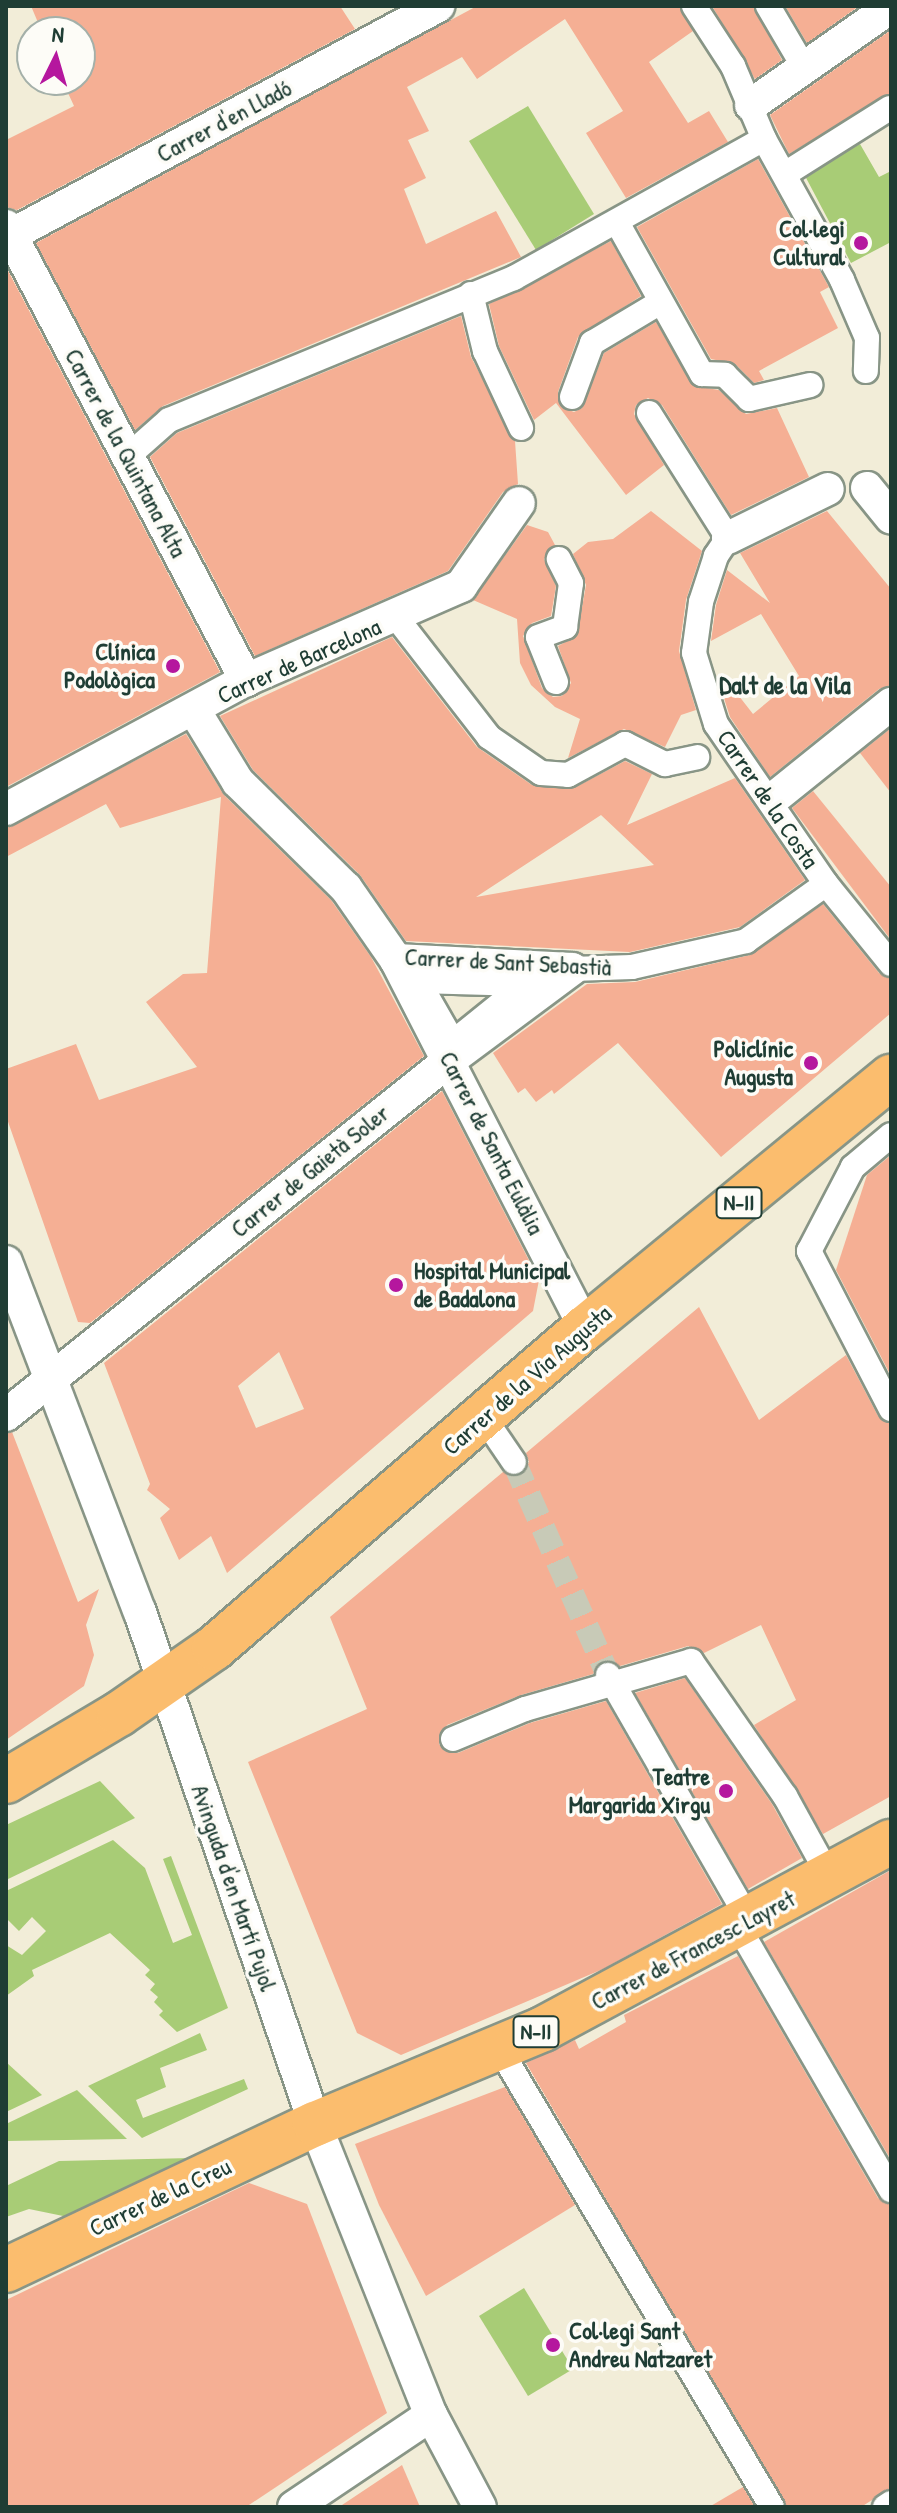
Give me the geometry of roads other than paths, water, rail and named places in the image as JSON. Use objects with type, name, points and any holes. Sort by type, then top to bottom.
[{"type":"main road","name":"Carrer de la Via Augusta","points":[[164,1684],[484,1418],[585,1328],[891,1077]]},
{"type":"main road","name":"N-II","points":[[6,1781],[164,1684]]},
{"type":"main road","name":"Carrer de Francesc Layret","points":[[315,2124],[499,2048],[745,1925],[891,1842]]},
{"type":"main road","name":"Carrer de la Creu","points":[[6,2270],[315,2124]]},
{"type":"street","name":"Carrer d'en Lladó","points":[[8,231],[438,6]]},
{"type":"street","points":[[694,6],[751,105],[764,139],[842,280],[867,338],[866,371]]},
{"type":"street","points":[[768,6],[802,64]]},
{"type":"street","points":[[751,105],[802,64],[891,7]]},
{"type":"street","points":[[785,174],[890,108]]},
{"type":"street","points":[[127,457],[169,420],[514,278],[618,224],[764,139]]},
{"type":"street","points":[[618,224],[659,303],[702,374],[725,375],[749,399],[810,385]]},
{"type":"street","name":"Carrer de la Quintana Alta","points":[[8,231],[246,680]]},
{"type":"street","points":[[471,294],[485,351],[521,428]]},
{"type":"street","points":[[572,397],[592,343],[659,303]]},
{"type":"street","points":[[649,413],[728,538],[828,489]]},
{"type":"street","points":[[867,488],[891,518]]},
{"type":"street","name":"Carrer de Barcelona","points":[[6,809],[246,680],[461,586],[519,503]]},
{"type":"street","name":"Carrer de la Costa","points":[[728,538],[716,556],[701,602],[694,653],[716,724],[773,798],[826,884],[891,964]]},
{"type":"street","points":[[556,682],[538,637],[565,627],[571,583],[559,559]]},
{"type":"street","points":[[396,617],[489,737],[541,773],[568,775],[625,744],[665,764],[697,757]]},
{"type":"street","points":[[773,798],[891,704]]},
{"type":"street","name":"Carrer de Sant Sebastià","points":[[194,710],[238,782],[346,888],[396,960],[572,969],[632,967],[746,941],[826,884]]},
{"type":"street","name":"Carrer de Santa Eulàlia","points":[[396,960],[452,1050],[585,1328]]},
{"type":"street","name":"Carrer de Gaietà Soler","points":[[6,1415],[452,1050],[572,969]]},
{"type":"street","points":[[891,1135],[853,1167],[809,1251],[891,1409]]},
{"type":"street","name":"Avinguda d'en Martí Pujol","points":[[6,1262],[164,1684],[315,2124],[431,2415],[480,2507]]},
{"type":"street","points":[[484,1418],[514,1462]]},
{"type":"street","points":[[453,1739],[610,1679],[691,1661],[778,1784],[829,1876]]},
{"type":"street","points":[[610,1679],[891,2190]]},
{"type":"street","points":[[499,2048],[772,2507]]},
{"type":"street","points":[[294,2507],[431,2415]]},
{"type":"street","points":[[885,2507],[891,2503]]},
{"type":"tunnel","points":[[514,1462],[608,1675]]},
{"type":"place","name":"Col·legi Cultural","points":[[861,243]]},
{"type":"place","name":"Clínica Podològica","points":[[173,666]]},
{"type":"place","name":"Policlínic Augusta","points":[[811,1063]]},
{"type":"place","name":"Hospital Municipal de Badalona","points":[[396,1285]]},
{"type":"place","name":"Teatre Margarida Xirgu","points":[[726,1791]]},
{"type":"place","name":"Col·legi Sant Andreu Natzaret","points":[[553,2345]]},
{"type":"district","name":"Dalt de la Vila","points":[[785,685]]}]
